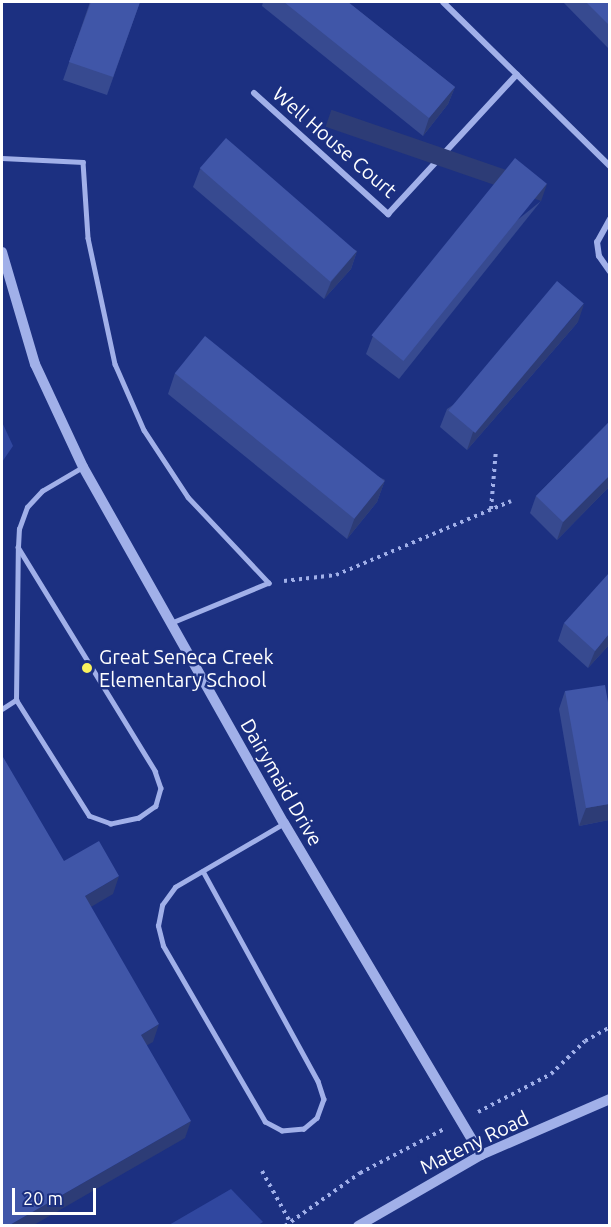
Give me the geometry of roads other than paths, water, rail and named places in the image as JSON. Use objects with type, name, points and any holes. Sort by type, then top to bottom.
[{"type":"street","points":[[443,2],[609,166]]},
{"type":"street","name":"Well House Court","points":[[254,93],[388,214],[517,74]]},
{"type":"street","points":[[609,219],[597,242],[599,256],[609,272]]},
{"type":"street","name":"Dairymaid Drive","points":[[2,252],[35,363],[83,467],[284,823],[481,1155]]},
{"type":"street","name":"Mateny Road","points":[[358,1226],[481,1155],[609,1099]]},
{"type":"lane","points":[[2,158],[83,162],[88,238],[115,364],[124,386],[144,430],[188,497],[269,583],[172,623]]},
{"type":"lane","points":[[18,547],[145,751],[161,788],[156,806],[139,818],[111,824],[89,816],[16,700],[18,547],[19,529],[27,507],[42,491],[83,467]]},
{"type":"lane","points":[[2,709],[16,700]]},
{"type":"lane","points":[[203,871],[318,1081],[324,1099],[317,1118],[304,1129],[282,1131],[265,1122],[163,946],[158,926],[162,905],[175,887],[284,823]]},
{"type":"place","name":"Great Seneca Creek Elementary School","points":[[87,668]]}]
